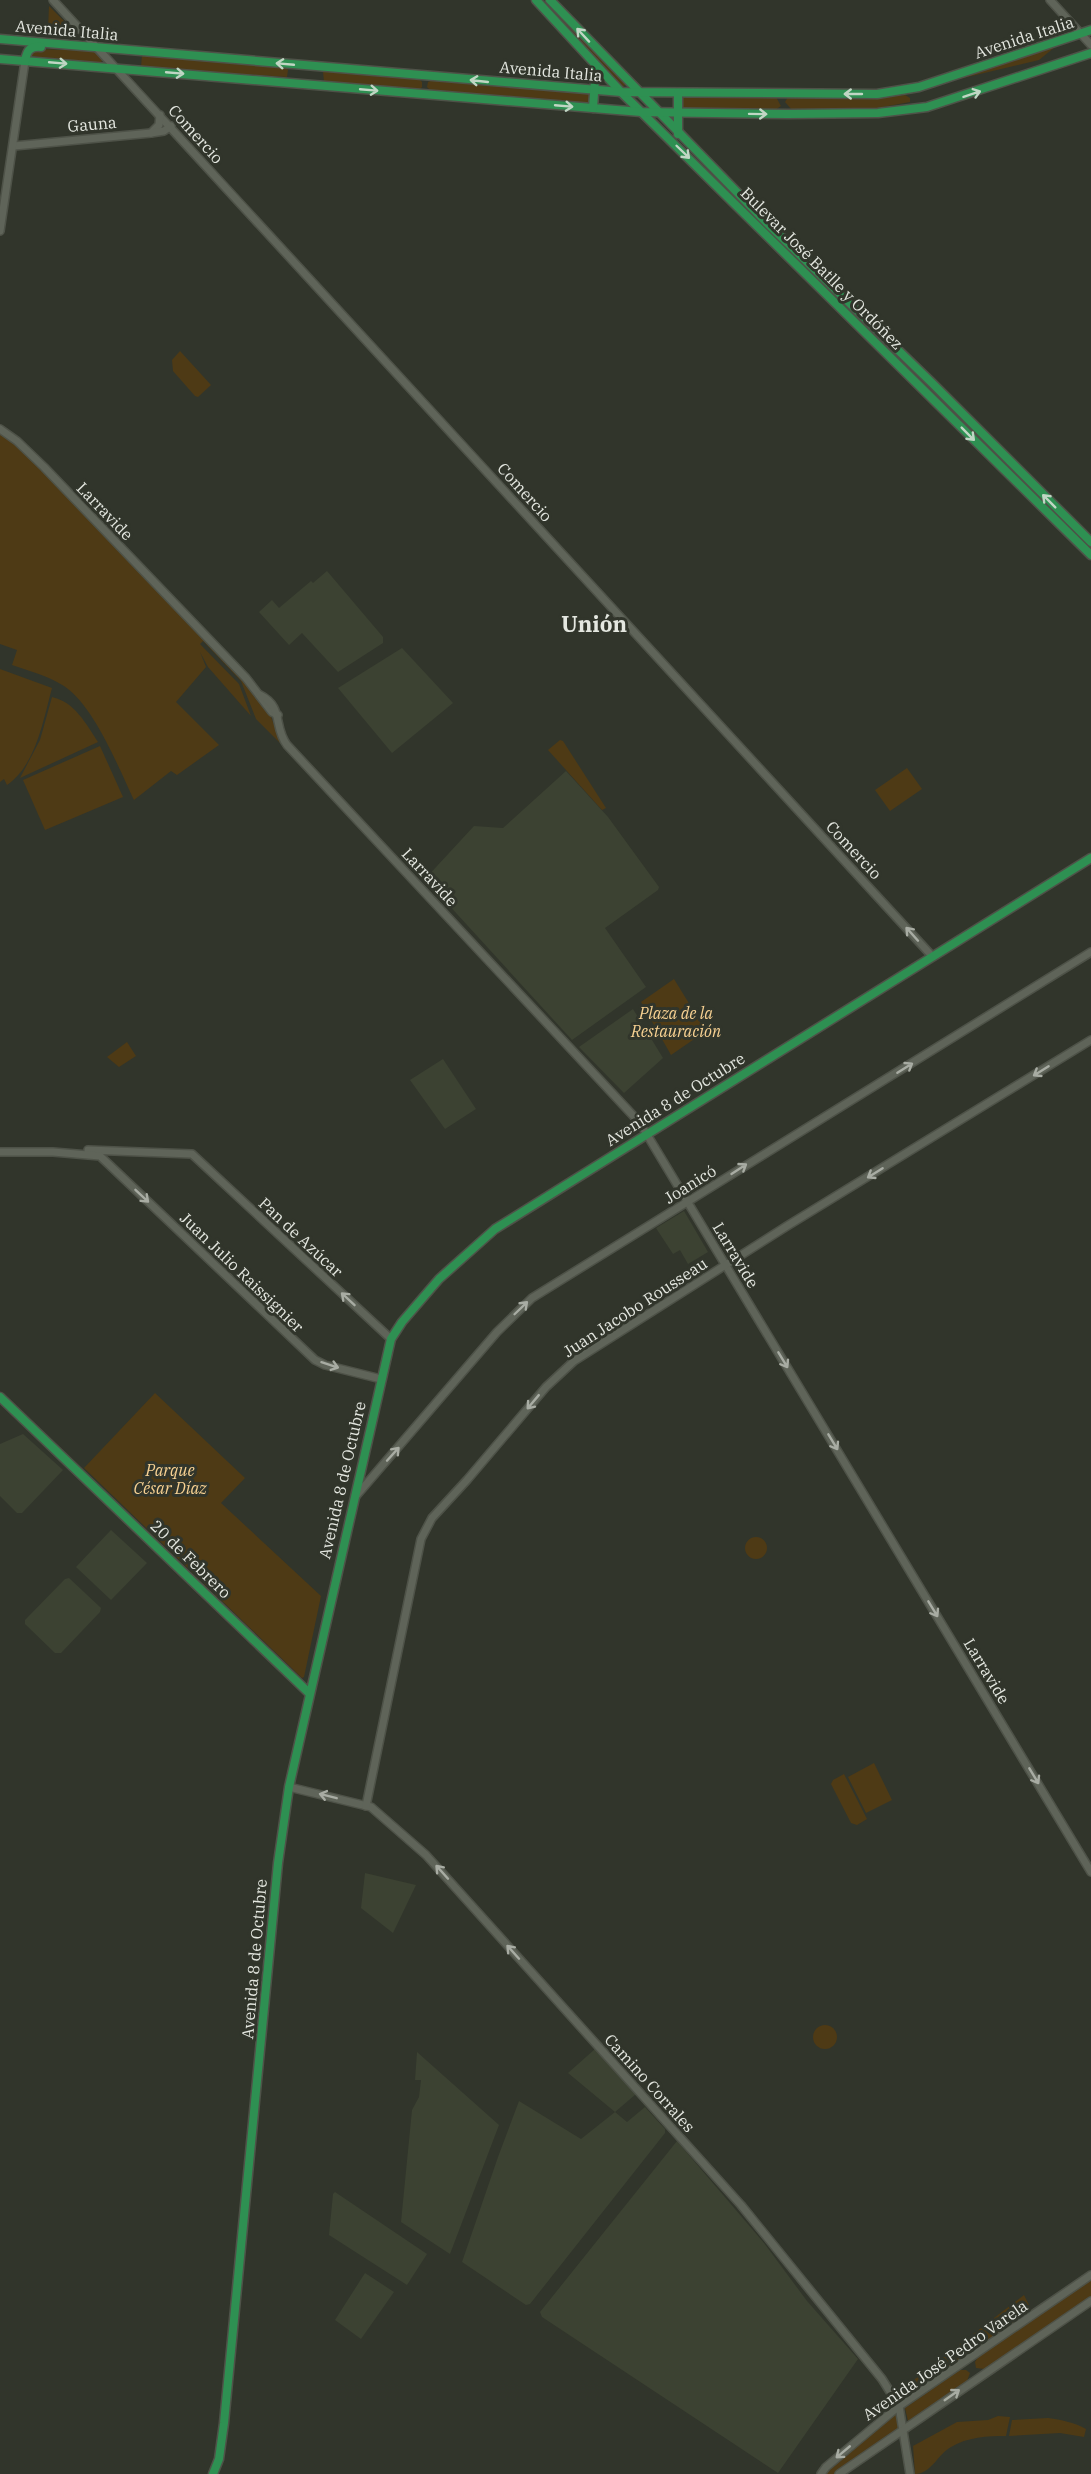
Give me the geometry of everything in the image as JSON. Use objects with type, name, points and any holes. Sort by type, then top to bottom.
[{"type":"main road","name":"Bulevar José Batlle y Ordóñez","points":[[536,0],[621,92],[1091,555]]},
{"type":"main road","name":"Bulevar José Batlle y Ordóñez","points":[[550,0],[678,134],[1091,542]]},
{"type":"main road","name":"Avenida Italia","points":[[0,39],[621,92],[894,93],[919,87],[1091,30]]},
{"type":"main road","points":[[25,61],[27,52],[32,47],[60,48],[71,45]]},
{"type":"main road","name":"Avenida Italia","points":[[0,59],[641,112],[878,113],[938,105],[1091,53]]},
{"type":"main road","points":[[593,108],[596,66]]},
{"type":"main road","points":[[678,93],[678,134]]},
{"type":"main road","points":[[878,113],[888,107],[914,103]]},
{"type":"main road","name":"Avenida 8 de Octubre","points":[[213,2474],[219,2459],[224,2423],[278,1863],[289,1787],[391,1339],[402,1322],[439,1279],[495,1229],[1091,858]]},
{"type":"main road","name":"20 de Febrero","points":[[0,1397],[309,1693]]},
{"type":"street","name":"Comercio","points":[[53,0],[932,956]]},
{"type":"street","points":[[1050,0],[1091,45]]},
{"type":"street","points":[[0,231],[25,61]]},
{"type":"street","points":[[151,133],[159,125],[160,115]]},
{"type":"street","name":"Gauna","points":[[14,146],[151,133],[165,131],[171,126]]},
{"type":"street","name":"Larravide","points":[[0,429],[17,441],[44,467],[237,668],[260,695],[275,708],[280,734],[287,745],[622,1101],[647,1134],[1091,1872]]},
{"type":"street","name":"Joanicó","points":[[354,1498],[497,1332],[532,1298],[1091,952]]},
{"type":"street","name":"Juan Jacobo Rousseau","points":[[366,1806],[418,1547],[423,1534],[432,1518],[546,1387],[574,1361],[725,1264],[1091,1040]]},
{"type":"street","name":"Pan de Azúcar","points":[[53,1152],[58,1150],[113,1150],[192,1154],[391,1339]]},
{"type":"street","points":[[0,1152],[53,1152]]},
{"type":"street","name":"Juan Julio Raissignier","points":[[53,1152],[100,1156],[315,1360],[325,1365],[381,1378]]},
{"type":"street","name":"Juan Jacobo Rousseau","points":[[423,1534],[437,1519]]},
{"type":"street","name":"Camino Corrales","points":[[289,1787],[366,1806],[431,1860],[741,2205],[882,2379],[899,2406],[910,2474]]},
{"type":"street","name":"Avenida José Pedro Varela","points":[[821,2474],[826,2467],[899,2406],[1091,2276]]},
{"type":"street","name":"Avenida José Pedro Varela","points":[[839,2474],[1091,2301]]},
{"type":"shaded area","points":[[327,571],[383,637],[383,643],[338,672],[302,633],[289,645],[259,612],[272,600],[279,608],[311,581],[313,583]]},
{"type":"shaded area","points":[[402,648],[453,703],[392,753],[338,688]]},
{"type":"shaded area","points":[[566,771],[608,817],[659,887],[605,928],[646,987],[572,1040],[425,879],[474,826],[503,828]]},
{"type":"shaded area","points":[[633,1009],[663,1058],[624,1093],[579,1047]]},
{"type":"shaded area","points":[[443,1059],[476,1109],[445,1129],[410,1080]]},
{"type":"shaded area","points":[[684,1211],[708,1252],[688,1264],[680,1250],[673,1254],[656,1228]]},
{"type":"shaded area","points":[[23,1434],[63,1470],[22,1513],[17,1513],[0,1496],[0,1444]]},
{"type":"shaded area","points":[[111,1530],[147,1563],[111,1600],[76,1567]]},
{"type":"shaded area","points":[[69,1578],[101,1608],[100,1612],[61,1653],[55,1653],[25,1624],[25,1620],[65,1579]]},
{"type":"shaded area","points":[[365,1873],[416,1885],[393,1933],[361,1908]]},
{"type":"shaded area","points":[[595,2049],[636,2094],[615,2112],[568,2073]]},
{"type":"shaded area","points":[[417,2052],[499,2125],[450,2254],[401,2222],[412,2110],[419,2097],[421,2080],[415,2080]]},
{"type":"shaded area","points":[[519,2101],[581,2139],[615,2112],[627,2122],[645,2107],[665,2129],[665,2133],[530,2304],[526,2305],[462,2262]]},
{"type":"shaded area","points":[[677,2141],[764,2243],[807,2301],[858,2359],[778,2473],[542,2317],[540,2312]]},
{"type":"shaded area","points":[[335,2192],[427,2254],[407,2285],[329,2235]]},
{"type":"shaded area","points":[[365,2273],[394,2292],[361,2339],[335,2320]]},
{"type":"green space","points":[[49,6],[75,32],[75,37],[54,36],[48,30]]},
{"type":"green space","points":[[551,7],[625,84],[624,87],[549,9]]},
{"type":"green space","points":[[1054,46],[1039,60],[946,82]]},
{"type":"green space","points":[[38,49],[94,51],[102,58],[102,61],[100,63],[30,56],[30,53]]},
{"type":"green space","points":[[142,55],[285,67],[288,70],[287,77],[141,67]]},
{"type":"green space","points":[[323,72],[419,79],[422,87],[419,90],[324,81]]},
{"type":"green space","points":[[433,80],[590,94],[590,103],[430,90],[427,87],[428,82]]},
{"type":"green space","points":[[905,95],[910,98],[910,102],[872,109],[792,110],[785,102],[788,97],[878,98]]},
{"type":"green space","points":[[683,97],[776,97],[781,106],[775,110],[682,109]]},
{"type":"green space","points":[[180,351],[211,385],[198,397],[173,371],[172,360]]},
{"type":"green space","points":[[933,393],[1091,546],[1091,550]]},
{"type":"green space","points":[[0,433],[30,457],[242,678],[270,714],[281,744],[256,719],[241,681],[203,641],[200,644],[239,684],[251,716],[208,667],[200,652],[206,667],[176,702],[219,745],[177,775],[171,771],[134,800],[105,738],[86,708],[64,686],[52,679],[12,665],[17,650],[0,644]]},
{"type":"green space","points":[[0,669],[52,688],[32,754],[17,776],[7,785],[4,779],[0,782]]},
{"type":"green space","points":[[52,697],[73,709],[98,742],[20,778],[40,740]]},
{"type":"green space","points":[[560,740],[563,741],[606,808],[602,810],[548,750]]},
{"type":"green space","points":[[100,746],[123,797],[45,830],[23,780]]},
{"type":"green space","points":[[907,768],[922,789],[890,811],[875,790]]},
{"type":"green space","name":"Plaza de la Restauración","points":[[674,979],[706,1031],[671,1055],[641,1002]]},
{"type":"green space","points":[[127,1042],[136,1056],[119,1067],[107,1057]]},
{"type":"green space","name":"Parque César Díaz","points":[[155,1393],[245,1478],[221,1503],[321,1596],[304,1677],[302,1678],[84,1468]]},
{"type":"green space","points":[[756,1537],[764,1540],[767,1548],[764,1556],[756,1559],[748,1556],[745,1548],[748,1540]]},
{"type":"green space","points":[[874,1763],[892,1800],[866,1813],[848,1777]]},
{"type":"green space","points":[[844,1774],[867,1819],[857,1825],[851,1823],[831,1784],[833,1780]]},
{"type":"green space","points":[[825,2025],[834,2028],[837,2037],[834,2046],[825,2049],[816,2046],[813,2037],[816,2028]]},
{"type":"green space","points":[[1091,2280],[1091,2297],[985,2369],[976,2368],[975,2362],[978,2357]]},
{"type":"green space","points":[[1024,2295],[1032,2311],[907,2396],[900,2396],[902,2389]]},
{"type":"green space","points":[[960,2370],[970,2373],[967,2381],[908,2421],[905,2408]]},
{"type":"green space","points":[[897,2413],[901,2428],[835,2474],[825,2474]]},
{"type":"green space","points":[[998,2416],[1010,2417],[1006,2436],[964,2441],[946,2450],[926,2471],[915,2474],[913,2446],[957,2422],[988,2420]]},
{"type":"green space","points":[[1048,2418],[1086,2429],[1084,2437],[1060,2433],[1009,2436],[1012,2420]]},
{"type":"district","name":"Unión","points":[[594,624]]}]
